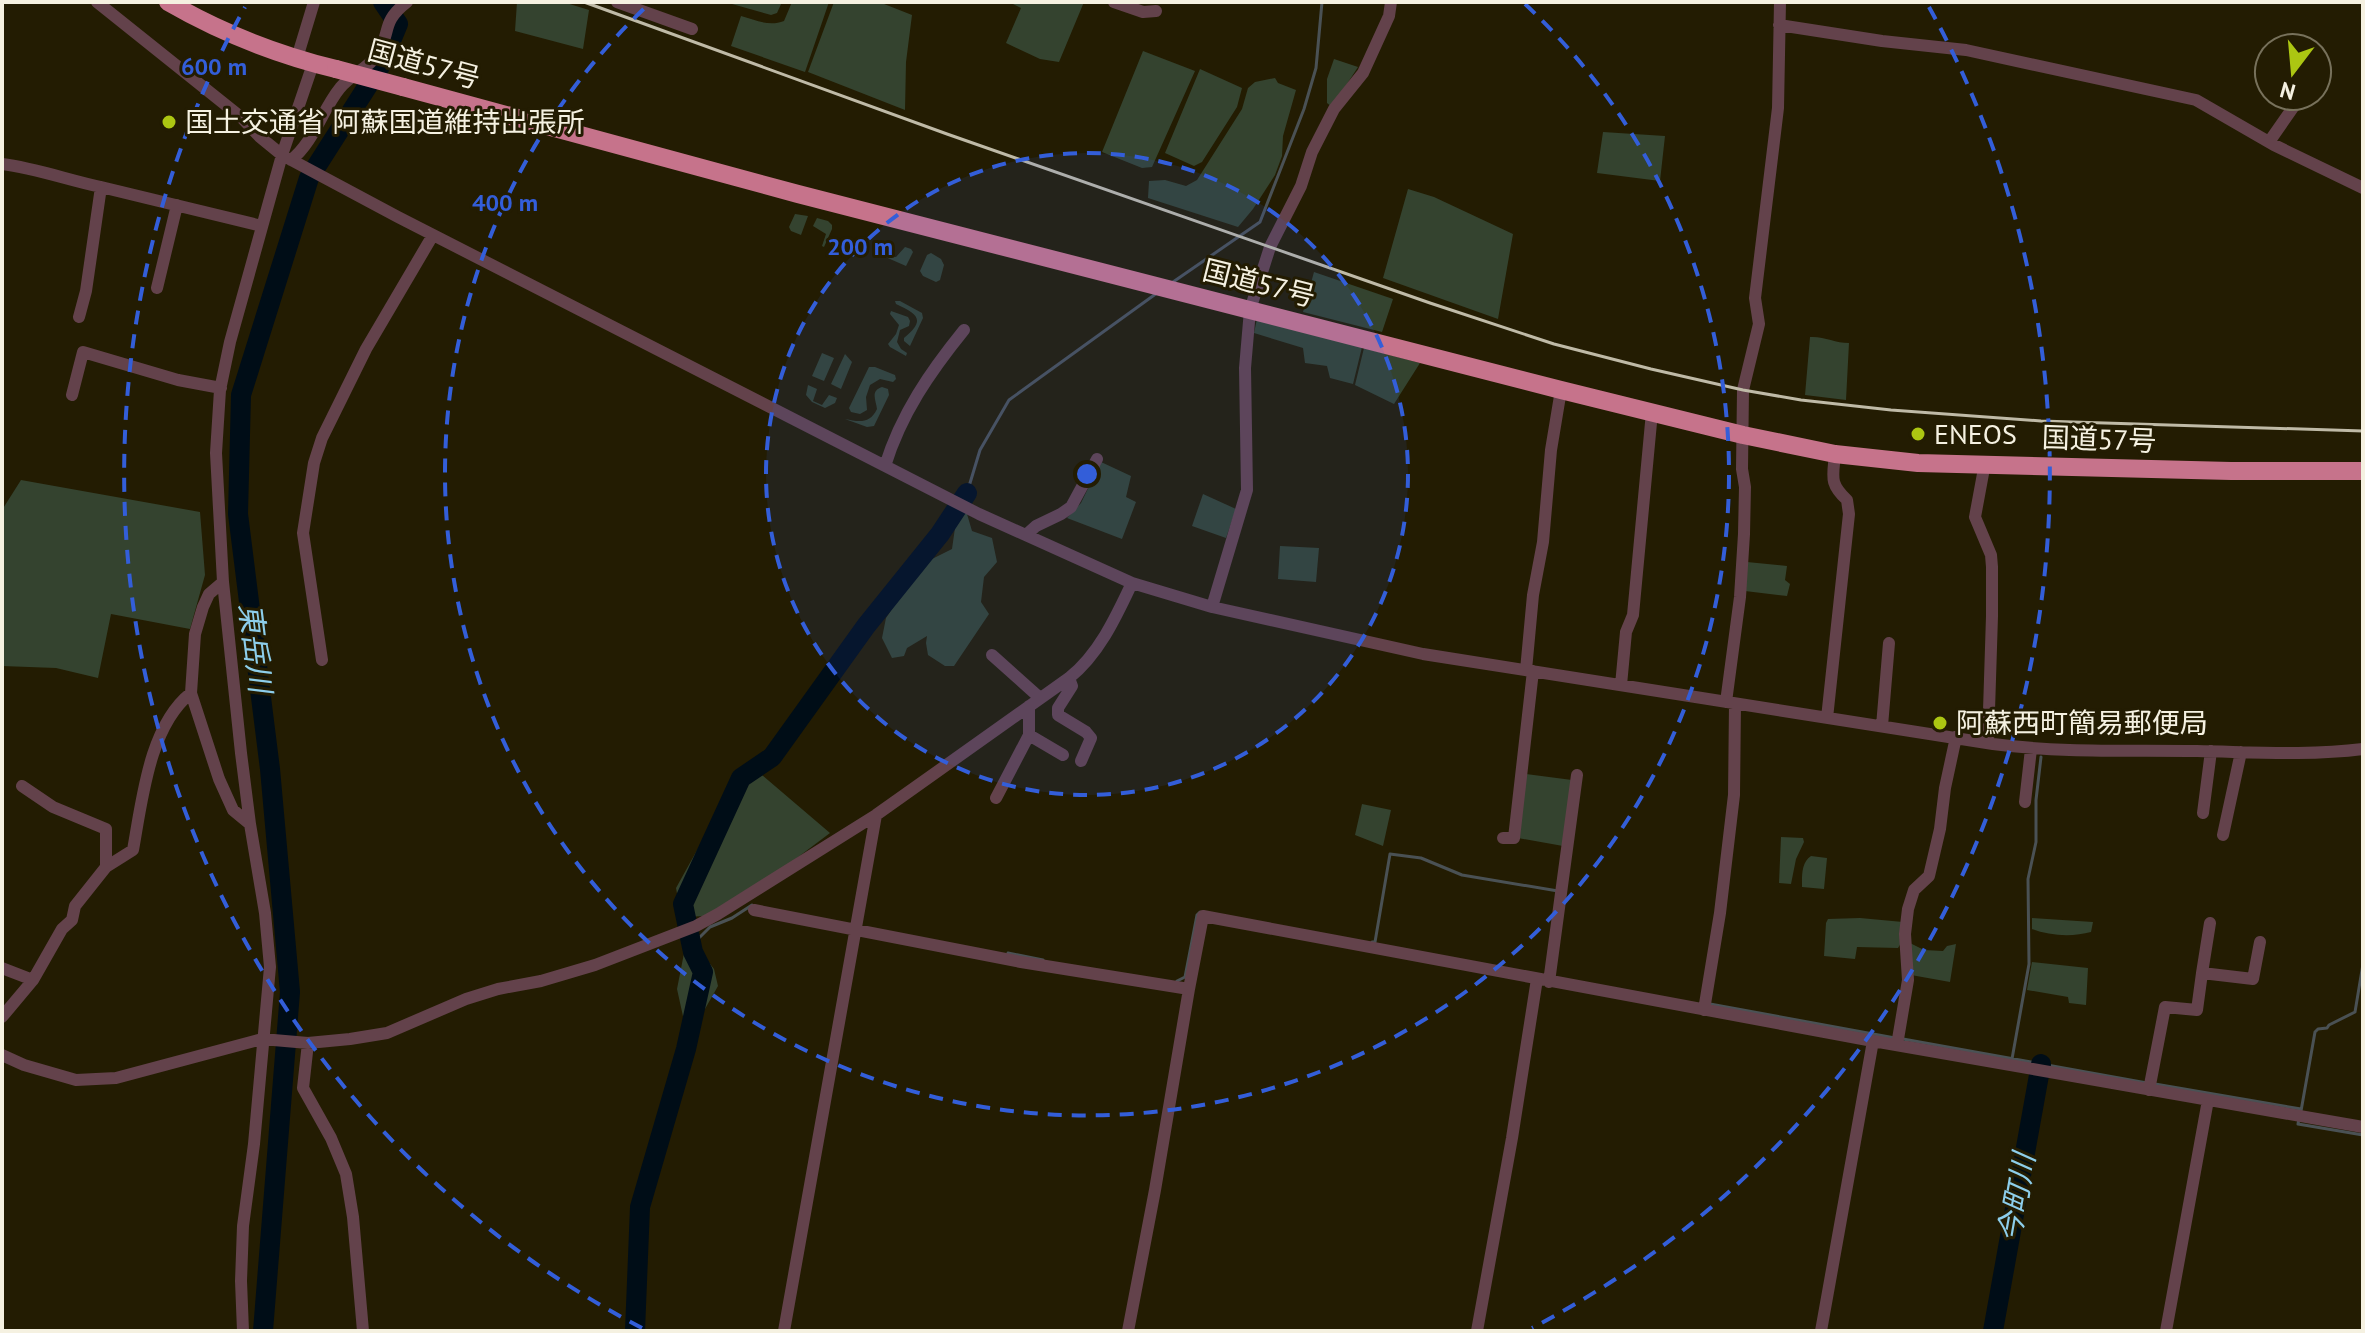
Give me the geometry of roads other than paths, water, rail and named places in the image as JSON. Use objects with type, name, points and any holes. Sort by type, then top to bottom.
[{"type":"highway","name":"国道57号","points":[[168,2],[236,35],[305,61],[798,194],[1743,435],[1835,454],[1918,463],[2363,471]]},
{"type":"street","points":[[97,2],[290,159],[979,514],[1132,583],[1212,607],[1423,654],[2031,749],[2327,753],[2363,749]]},
{"type":"street","points":[[243,1331],[243,1226],[254,1144],[270,967],[265,913],[250,824],[223,582],[216,453],[221,388],[230,342],[262,226],[290,159],[314,2]]},
{"type":"street","points":[[617,2],[692,29]]},
{"type":"street","points":[[1114,2],[1143,12],[1156,11]]},
{"type":"street","points":[[1212,607],[1247,490],[1245,368],[1250,310],[1270,247],[1301,186],[1312,152],[1334,109],[1363,73],[1389,16],[1391,2]]},
{"type":"street","points":[[1704,1010],[1720,913],[1734,795],[1730,703],[1744,534],[1743,390],[1759,324],[1755,298],[1778,108],[1780,2]]},
{"type":"street","points":[[290,159],[301,152],[342,85],[376,57],[384,40],[387,22],[402,6]]},
{"type":"street","points":[[1779,25],[1966,50],[2196,100],[2269,142],[2363,188]]},
{"type":"street","points":[[2269,142],[2290,112]]},
{"type":"street","points":[[2,164],[262,226]]},
{"type":"street","points":[[79,317],[86,291],[101,187]]},
{"type":"street","points":[[157,288],[177,205]]},
{"type":"street","points":[[322,660],[303,533],[314,463],[322,438],[366,349],[433,235]]},
{"type":"street","points":[[885,466],[913,400],[964,330]]},
{"type":"street","points":[[72,395],[83,352],[178,380],[221,388]]},
{"type":"street","points":[[1503,838],[1514,838],[1530,671],[1533,595],[1543,542],[1551,450],[1561,390]]},
{"type":"street","points":[[1621,685],[1626,632],[1633,615],[1652,412]]},
{"type":"street","points":[[1827,718],[1849,514],[1847,500],[1836,489],[1833,480],[1835,454]]},
{"type":"street","points":[[1026,535],[1071,507],[1097,459]]},
{"type":"street","points":[[1985,463],[1975,517],[1991,555],[1992,567],[1988,742]]},
{"type":"street","points":[[223,582],[209,594],[195,634],[191,693],[204,737],[233,810],[250,824]]},
{"type":"street","points":[[2,1055],[24,1065],[76,1080],[116,1078],[262,1039],[308,1043],[387,1033],[466,999],[576,972],[685,931],[718,914],[876,815],[1069,678],[1084,666],[1096,650],[1132,583]]},
{"type":"street","points":[[1882,726],[1889,643]]},
{"type":"street","points":[[992,655],[1035,702]]},
{"type":"street","points":[[1069,678],[1072,686],[1058,708],[1058,715],[1091,738],[1081,761]]},
{"type":"street","points":[[2,1017],[33,980],[62,929],[72,920],[75,906],[106,867],[133,850],[145,779],[169,715],[191,693]]},
{"type":"street","points":[[996,798],[1029,735],[1035,702]]},
{"type":"street","points":[[1029,735],[1063,755]]},
{"type":"street","points":[[1897,1045],[1908,980],[1905,934],[1908,909],[1914,890],[1929,876],[1956,737]]},
{"type":"street","points":[[2025,802],[2031,749]]},
{"type":"street","points":[[2203,813],[2211,751]]},
{"type":"street","points":[[2223,835],[2241,752]]},
{"type":"street","points":[[1477,1331],[1543,981],[1577,775]]},
{"type":"street","points":[[22,786],[53,807],[106,829],[106,867]]},
{"type":"street","points":[[784,1331],[876,815]]},
{"type":"street","points":[[754,910],[1021,962],[1189,989]]},
{"type":"street","points":[[1128,1331],[1203,916],[1543,981],[2363,1127]]},
{"type":"street","points":[[2149,1090],[2165,1007],[2197,1010],[2210,923]]},
{"type":"street","points":[[2202,973],[2253,979],[2260,942]]},
{"type":"street","points":[[2,968],[33,980]]},
{"type":"street","points":[[1821,1331],[1873,1041]]},
{"type":"street","points":[[308,1043],[303,1088],[331,1138],[346,1174],[363,1331]]},
{"type":"street","points":[[2166,1331],[2208,1100]]},
{"type":"waterway","name":"東岳川","points":[[263,1331],[290,992],[270,769],[238,514],[241,395],[309,178],[381,65],[398,24],[383,2]]},
{"type":"waterway","points":[[1173,282],[1260,222],[1304,109],[1316,68],[1322,2]]},
{"type":"waterway","points":[[967,493],[980,450],[1009,400],[1157,293]]},
{"type":"waterway","points":[[635,1331],[640,1207],[686,1049],[703,972],[693,952],[683,904],[741,778],[772,757],[866,626],[940,534],[967,493]]},
{"type":"waterway","points":[[2012,1059],[2029,964],[2028,879],[2036,842],[2036,800],[2041,757]]},
{"type":"waterway","points":[[1372,942],[1375,942],[1390,854],[1421,858],[1462,875],[1558,891]]},
{"type":"waterway","points":[[699,938],[710,927],[752,905]]},
{"type":"waterway","points":[[1177,981],[1185,977],[1200,912]]},
{"type":"waterway","points":[[1008,953],[1043,960]]},
{"type":"waterway","points":[[2301,1111],[2315,1032],[2355,1012],[2363,964]]},
{"type":"waterway","points":[[1710,1004],[1895,1038]]},
{"type":"waterway","points":[[1903,1039],[2147,1083]]},
{"type":"waterway","name":"今町川","points":[[1993,1331],[2041,1064]]},
{"type":"waterway","points":[[2155,1084],[2301,1109]]},
{"type":"waterway","points":[[2299,1118],[2298,1124],[2363,1135]]},
{"type":"railway","points":[[584,2],[947,134],[1430,303],[1554,344],[1651,369],[1801,400],[1891,410],[2041,421],[2363,431]]},
{"type":"place","name":"国土交通省 阿蘇国道維持出張所","points":[[169,122]]},
{"type":"place","name":"ENEOS","points":[[1918,434]]},
{"type":"place","name":"阿蘇西町簡易郵便局","points":[[1940,723]]}]
